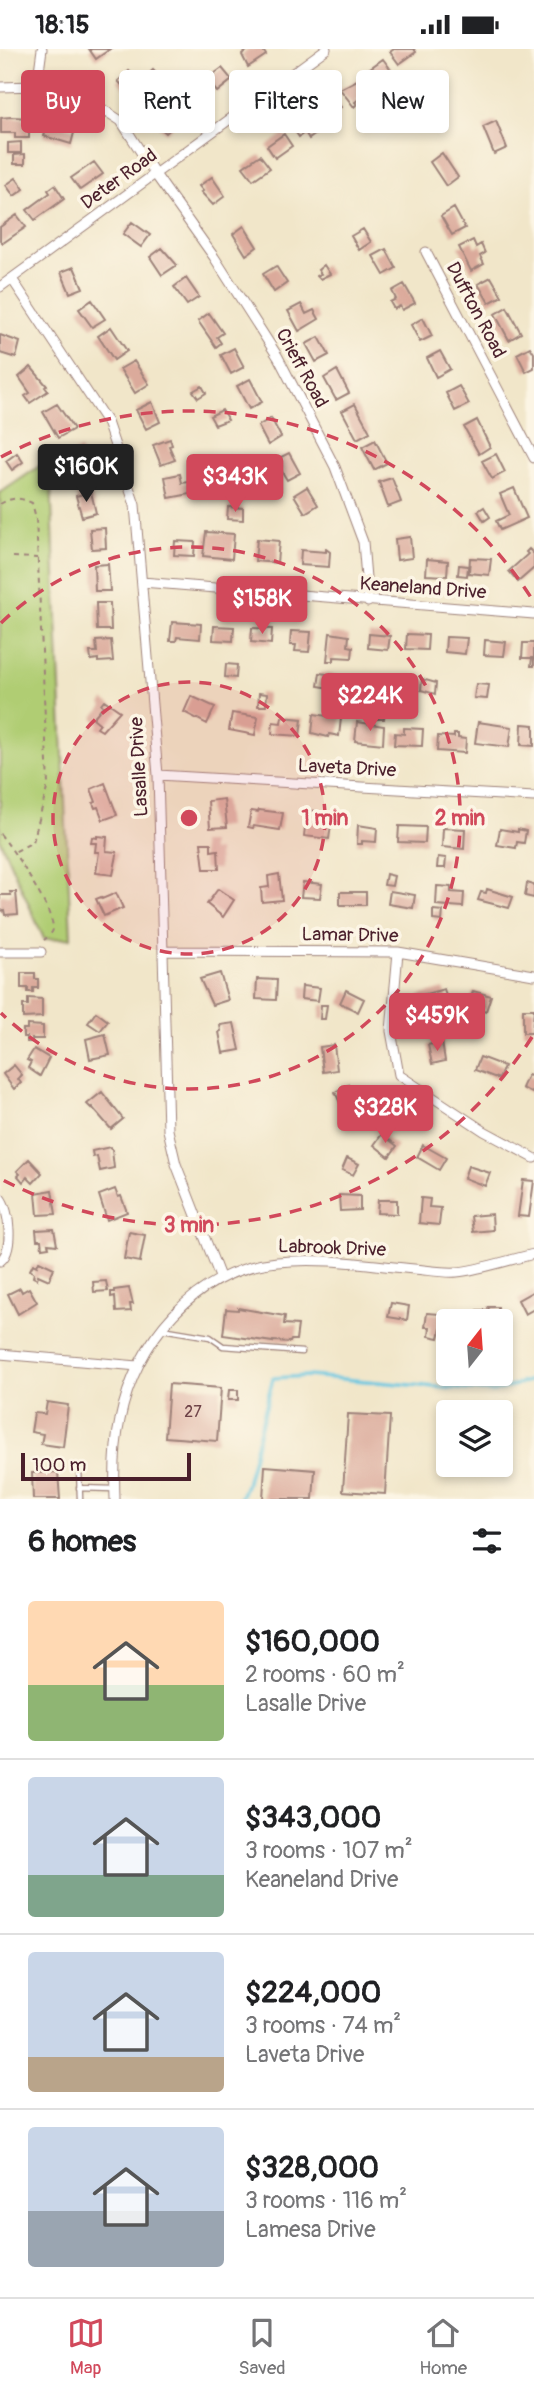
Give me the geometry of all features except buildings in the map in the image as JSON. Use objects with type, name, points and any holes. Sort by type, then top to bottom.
[{"type":"street","points":[[39,70],[42,49]]},
{"type":"street","name":"Deter Road","points":[[0,288],[326,49]]},
{"type":"street","name":"Crieff Road","points":[[0,87],[21,86]]},
{"type":"street","name":"Crieff Road","points":[[105,111],[121,121],[214,257],[278,357],[335,467],[363,542],[368,602]]},
{"type":"street","name":"Duffton Road","points":[[426,252],[534,458]]},
{"type":"street","name":"Lasalle Drive","points":[[12,279],[107,422],[135,505],[158,775],[168,1130],[176,1164],[220,1277]]},
{"type":"street","name":"Keaneland Drive","points":[[142,583],[534,614]]},
{"type":"street","name":"Laveta Drive","points":[[158,775],[534,797]]},
{"type":"street","name":"Lamar Drive","points":[[163,951],[398,952],[534,975]]},
{"type":"street","points":[[0,952],[41,952]]},
{"type":"street","points":[[398,952],[391,1031],[399,1075],[484,1131],[534,1158]]},
{"type":"street","points":[[0,1198],[6,1210],[9,1245],[8,1252],[0,1261]]},
{"type":"street","name":"Labrook Drive","points":[[115,1494],[115,1454],[120,1418],[138,1366],[161,1329],[193,1296],[220,1277],[259,1265],[286,1261],[457,1272],[534,1254]]},
{"type":"street","points":[[0,1354],[138,1366]]},
{"type":"lane","points":[[161,1329],[210,1337],[223,1346],[302,1352]]},
{"type":"lane","points":[[79,1467],[79,1499]]},
{"type":"lane","points":[[79,1488],[115,1494]]},
{"type":"path","points":[[0,504],[14,498],[23,498],[32,503],[36,519],[48,785],[33,842],[14,852]]},
{"type":"path","points":[[13,557],[38,558]]},
{"type":"path","points":[[0,834],[14,852],[45,907],[53,927],[53,932],[44,939],[41,952]]},
{"type":"green space","points":[[50,459],[71,938],[44,939],[0,840],[0,493]]},
{"type":"waterway","points":[[240,1499],[246,1485],[273,1378],[308,1376],[493,1392],[534,1379]]}]
